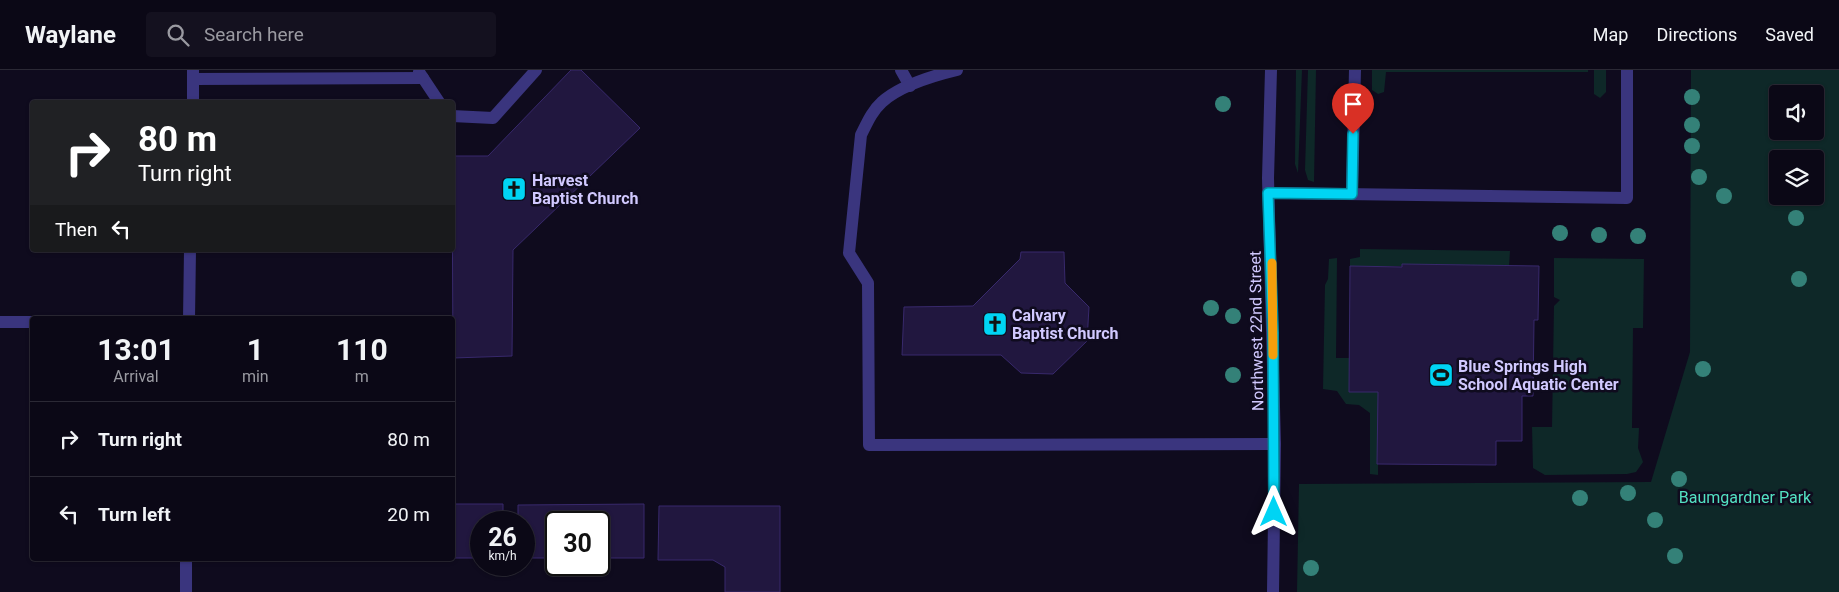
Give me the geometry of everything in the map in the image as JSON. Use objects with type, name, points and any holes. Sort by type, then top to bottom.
[{"type":"street","points":[[455,116],[493,118],[536,70]]},
{"type":"street","points":[[901,70],[910,86]]},
{"type":"street","points":[[956,70],[910,86],[882,102],[870,117],[861,134],[849,253],[868,283],[869,445],[1275,444]]},
{"type":"street","name":"Northwest 22nd Street","points":[[1270,70],[1268,193],[1275,444],[1273,592]]},
{"type":"street","points":[[1352,194],[1355,70]]},
{"type":"street","points":[[1268,193],[1627,198],[1627,70]]},
{"type":"street","points":[[193,100],[193,75],[420,74],[438,100]]},
{"type":"street","points":[[189,316],[190,252]]},
{"type":"street","points":[[0,322],[30,322]]},
{"type":"street","points":[[186,561],[186,592]]},
{"type":"green space","points":[[1296,70],[1302,70],[1298,173],[1295,164]]},
{"type":"green space","points":[[1308,70],[1316,70],[1314,182],[1308,180],[1305,170]]},
{"type":"green space","points":[[1372,70],[1588,70],[1588,72],[1386,72],[1384,92],[1378,94],[1372,90]]},
{"type":"green space","points":[[1594,70],[1606,70],[1606,92],[1600,98],[1594,94]]},
{"type":"green space","name":"Baumgardner Park","points":[[1691,70],[1839,70],[1839,592],[1297,592],[1299,484],[1651,482],[1690,352]]},
{"type":"green space","points":[[1360,249],[1510,251],[1509,266],[1350,266],[1350,259],[1360,257]]},
{"type":"green space","points":[[1337,258],[1336,358],[1349,358],[1349,392],[1378,392],[1378,475],[1370,474],[1370,413],[1359,405],[1346,404],[1337,391],[1323,389],[1325,285],[1328,279],[1329,259]]},
{"type":"green space","points":[[1554,258],[1644,259],[1643,328],[1633,328],[1632,428],[1639,428],[1638,448],[1643,462],[1636,472],[1627,474],[1545,475],[1533,468],[1532,427],[1552,427],[1554,306],[1560,300],[1554,297]]},
{"type":"building","name":"Harvest Baptist Church","points":[[571,70],[581,70],[640,128],[513,250],[512,356],[455,358],[452,252],[455,252],[455,156],[488,156]]},
{"type":"building","name":"Calvary Baptist Church","points":[[1021,252],[1064,252],[1065,283],[1089,307],[1087,341],[1053,374],[1021,373],[1001,355],[902,355],[904,307],[973,306],[1020,259]]},
{"type":"building","name":"Blue Springs High School Aquatic Center","points":[[1402,264],[1539,266],[1538,320],[1534,320],[1533,396],[1522,396],[1522,441],[1496,441],[1496,465],[1377,464],[1378,392],[1349,392],[1350,266],[1402,267]]},
{"type":"building","points":[[455,504],[503,504],[503,511],[470,511],[470,558],[455,558]]},
{"type":"building","points":[[644,504],[644,558],[610,558],[610,511],[545,511],[545,558],[535,558],[535,511],[518,511],[518,505]]},
{"type":"building","points":[[659,506],[780,506],[780,592],[725,592],[725,567],[713,560],[658,560]]},
{"type":"slow traffic","points":[[1272,263],[1273,355]]},
{"type":"place","name":"Harvest Baptist Church","points":[[514,189]]},
{"type":"place","name":"Calvary Baptist Church","points":[[995,324]]},
{"type":"place","name":"Blue Springs High School Aquatic Center","points":[[1441,375]]},
{"type":"route","points":[[1274,512],[1275,444],[1272,258],[1268,193],[1352,194],[1353,134]]}]
